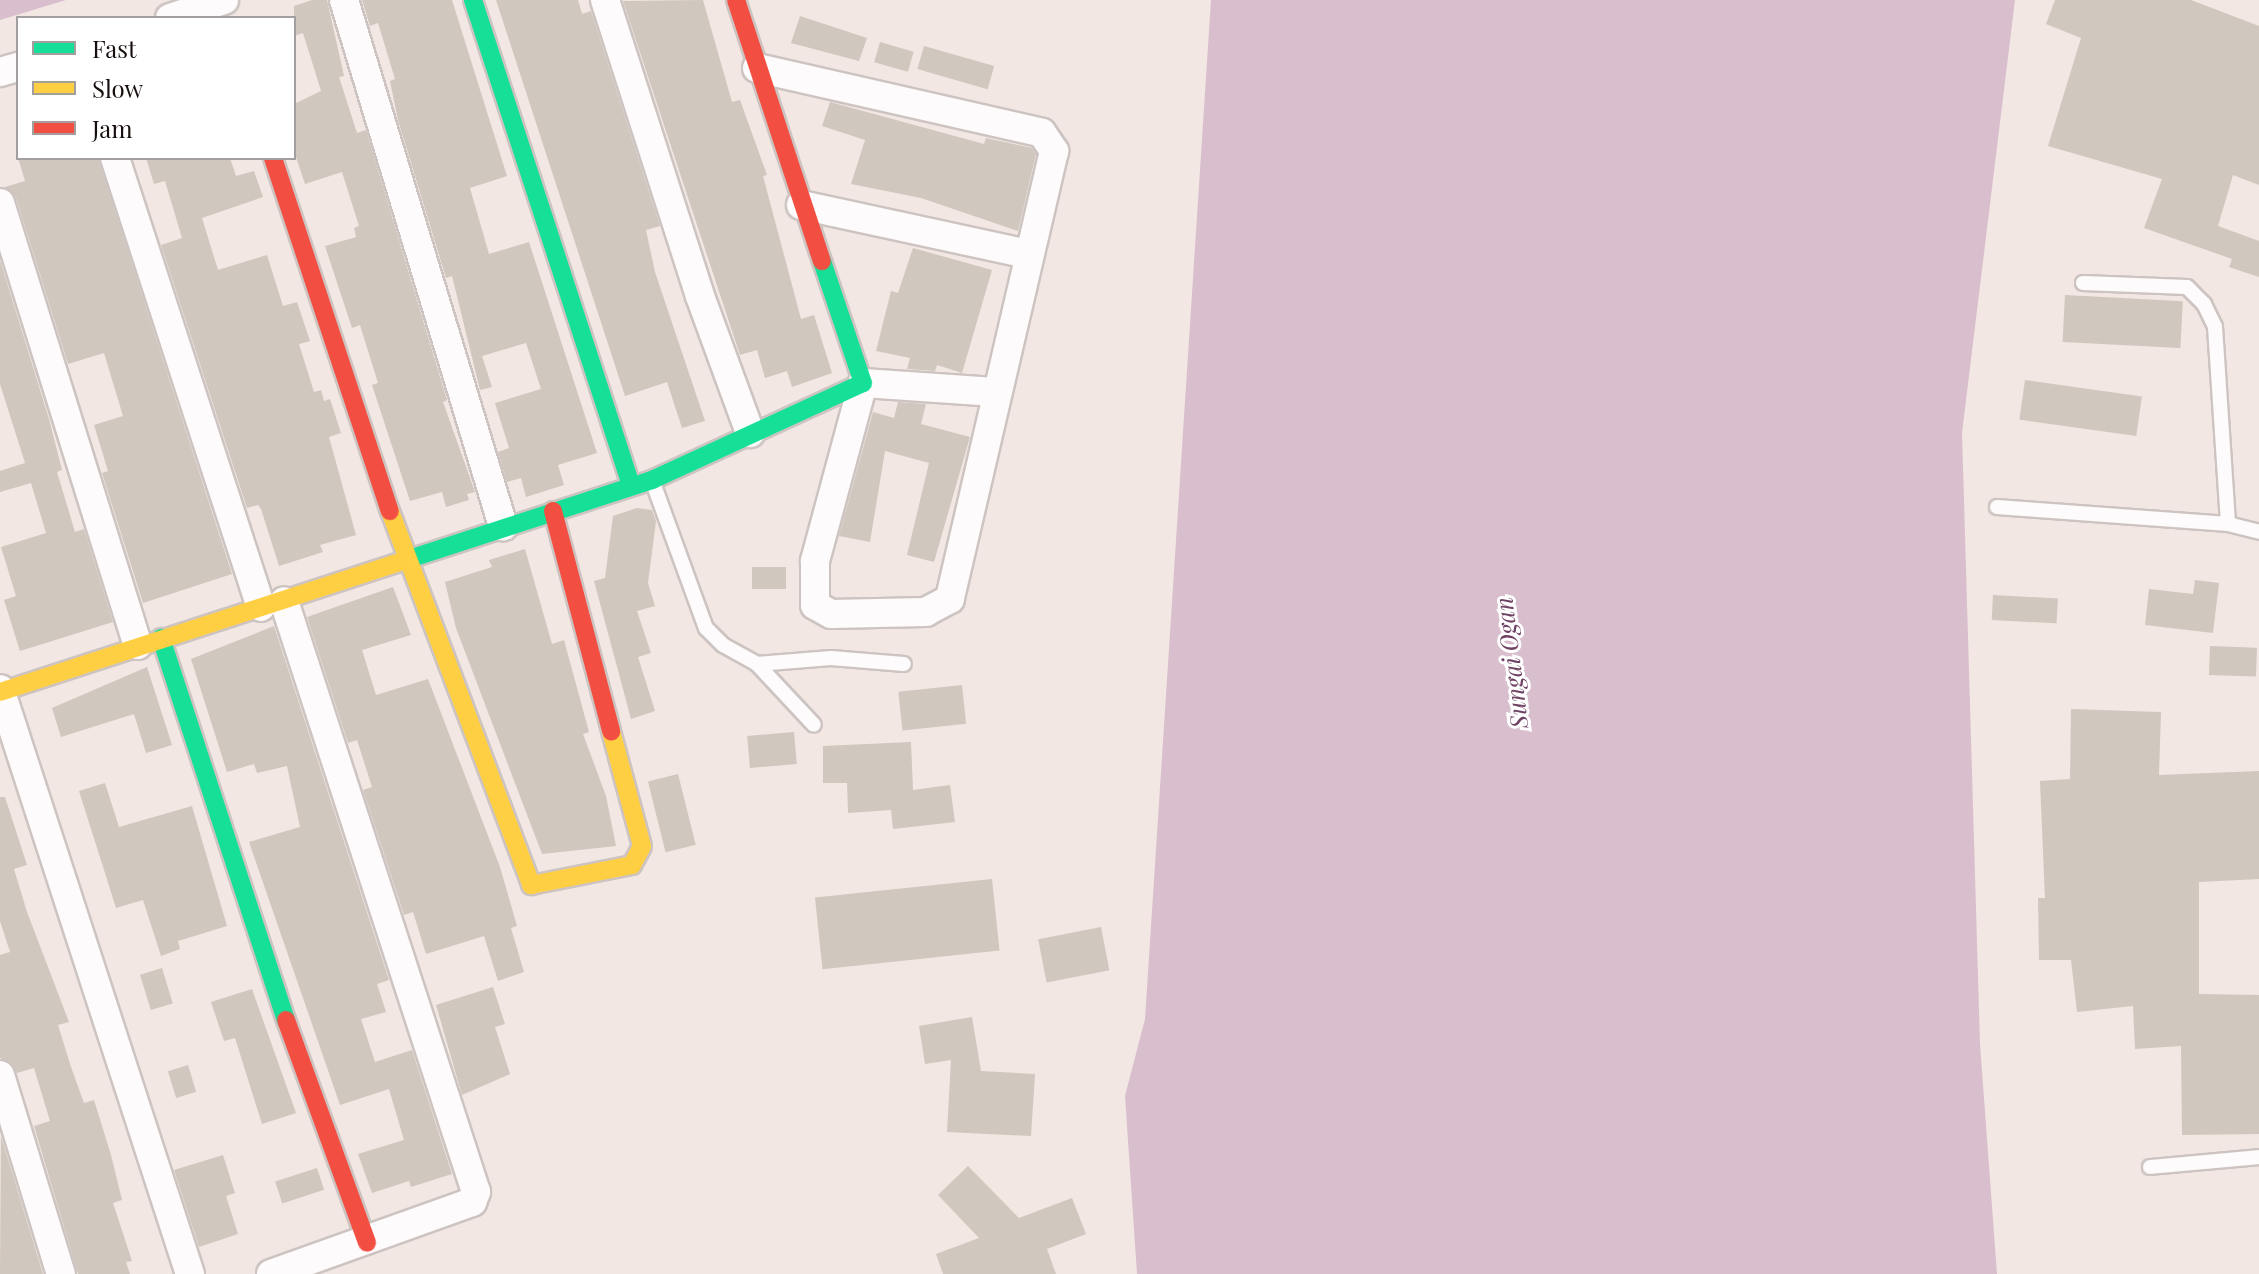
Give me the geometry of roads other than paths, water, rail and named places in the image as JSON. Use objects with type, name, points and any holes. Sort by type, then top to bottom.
[{"type":"street","points":[[344,0],[503,526]]},
{"type":"street","points":[[473,0],[631,485]]},
{"type":"street","points":[[605,0],[700,296],[750,433]]},
{"type":"street","points":[[736,0],[757,68],[801,205],[863,383],[815,561],[815,605],[831,614],[926,612],[950,599],[1027,254],[1054,151],[1042,133],[757,68]]},
{"type":"street","points":[[179,16],[224,6]]},
{"type":"street","points":[[116,160],[476,1192],[472,1202],[367,1243],[271,1274]]},
{"type":"street","points":[[274,160],[406,559],[525,880],[531,885],[632,865],[642,846],[553,511]]},
{"type":"street","points":[[0,203],[150,642],[367,1243]]},
{"type":"street","points":[[801,205],[1027,254]]},
{"type":"street","points":[[190,1274],[0,691],[652,480],[863,383],[996,392]]},
{"type":"street","points":[[0,1075],[61,1274]]},
{"type":"lane","points":[[2083,283],[2187,287],[2204,304],[2216,340],[2228,524]]},
{"type":"lane","points":[[652,480],[706,628],[723,645],[757,664],[814,725]]},
{"type":"lane","points":[[1997,507],[2228,524],[2259,532]]},
{"type":"lane","points":[[757,664],[831,658],[904,664]]},
{"type":"lane","points":[[2150,1167],[2259,1157]]},
{"type":"water","points":[[0,0],[66,0],[0,20]]},
{"type":"water","name":"Sungai Ogan","points":[[1211,0],[2015,0],[1962,433],[1980,1044],[1997,1274],[1137,1274],[1125,1096],[1145,1019]]}]
